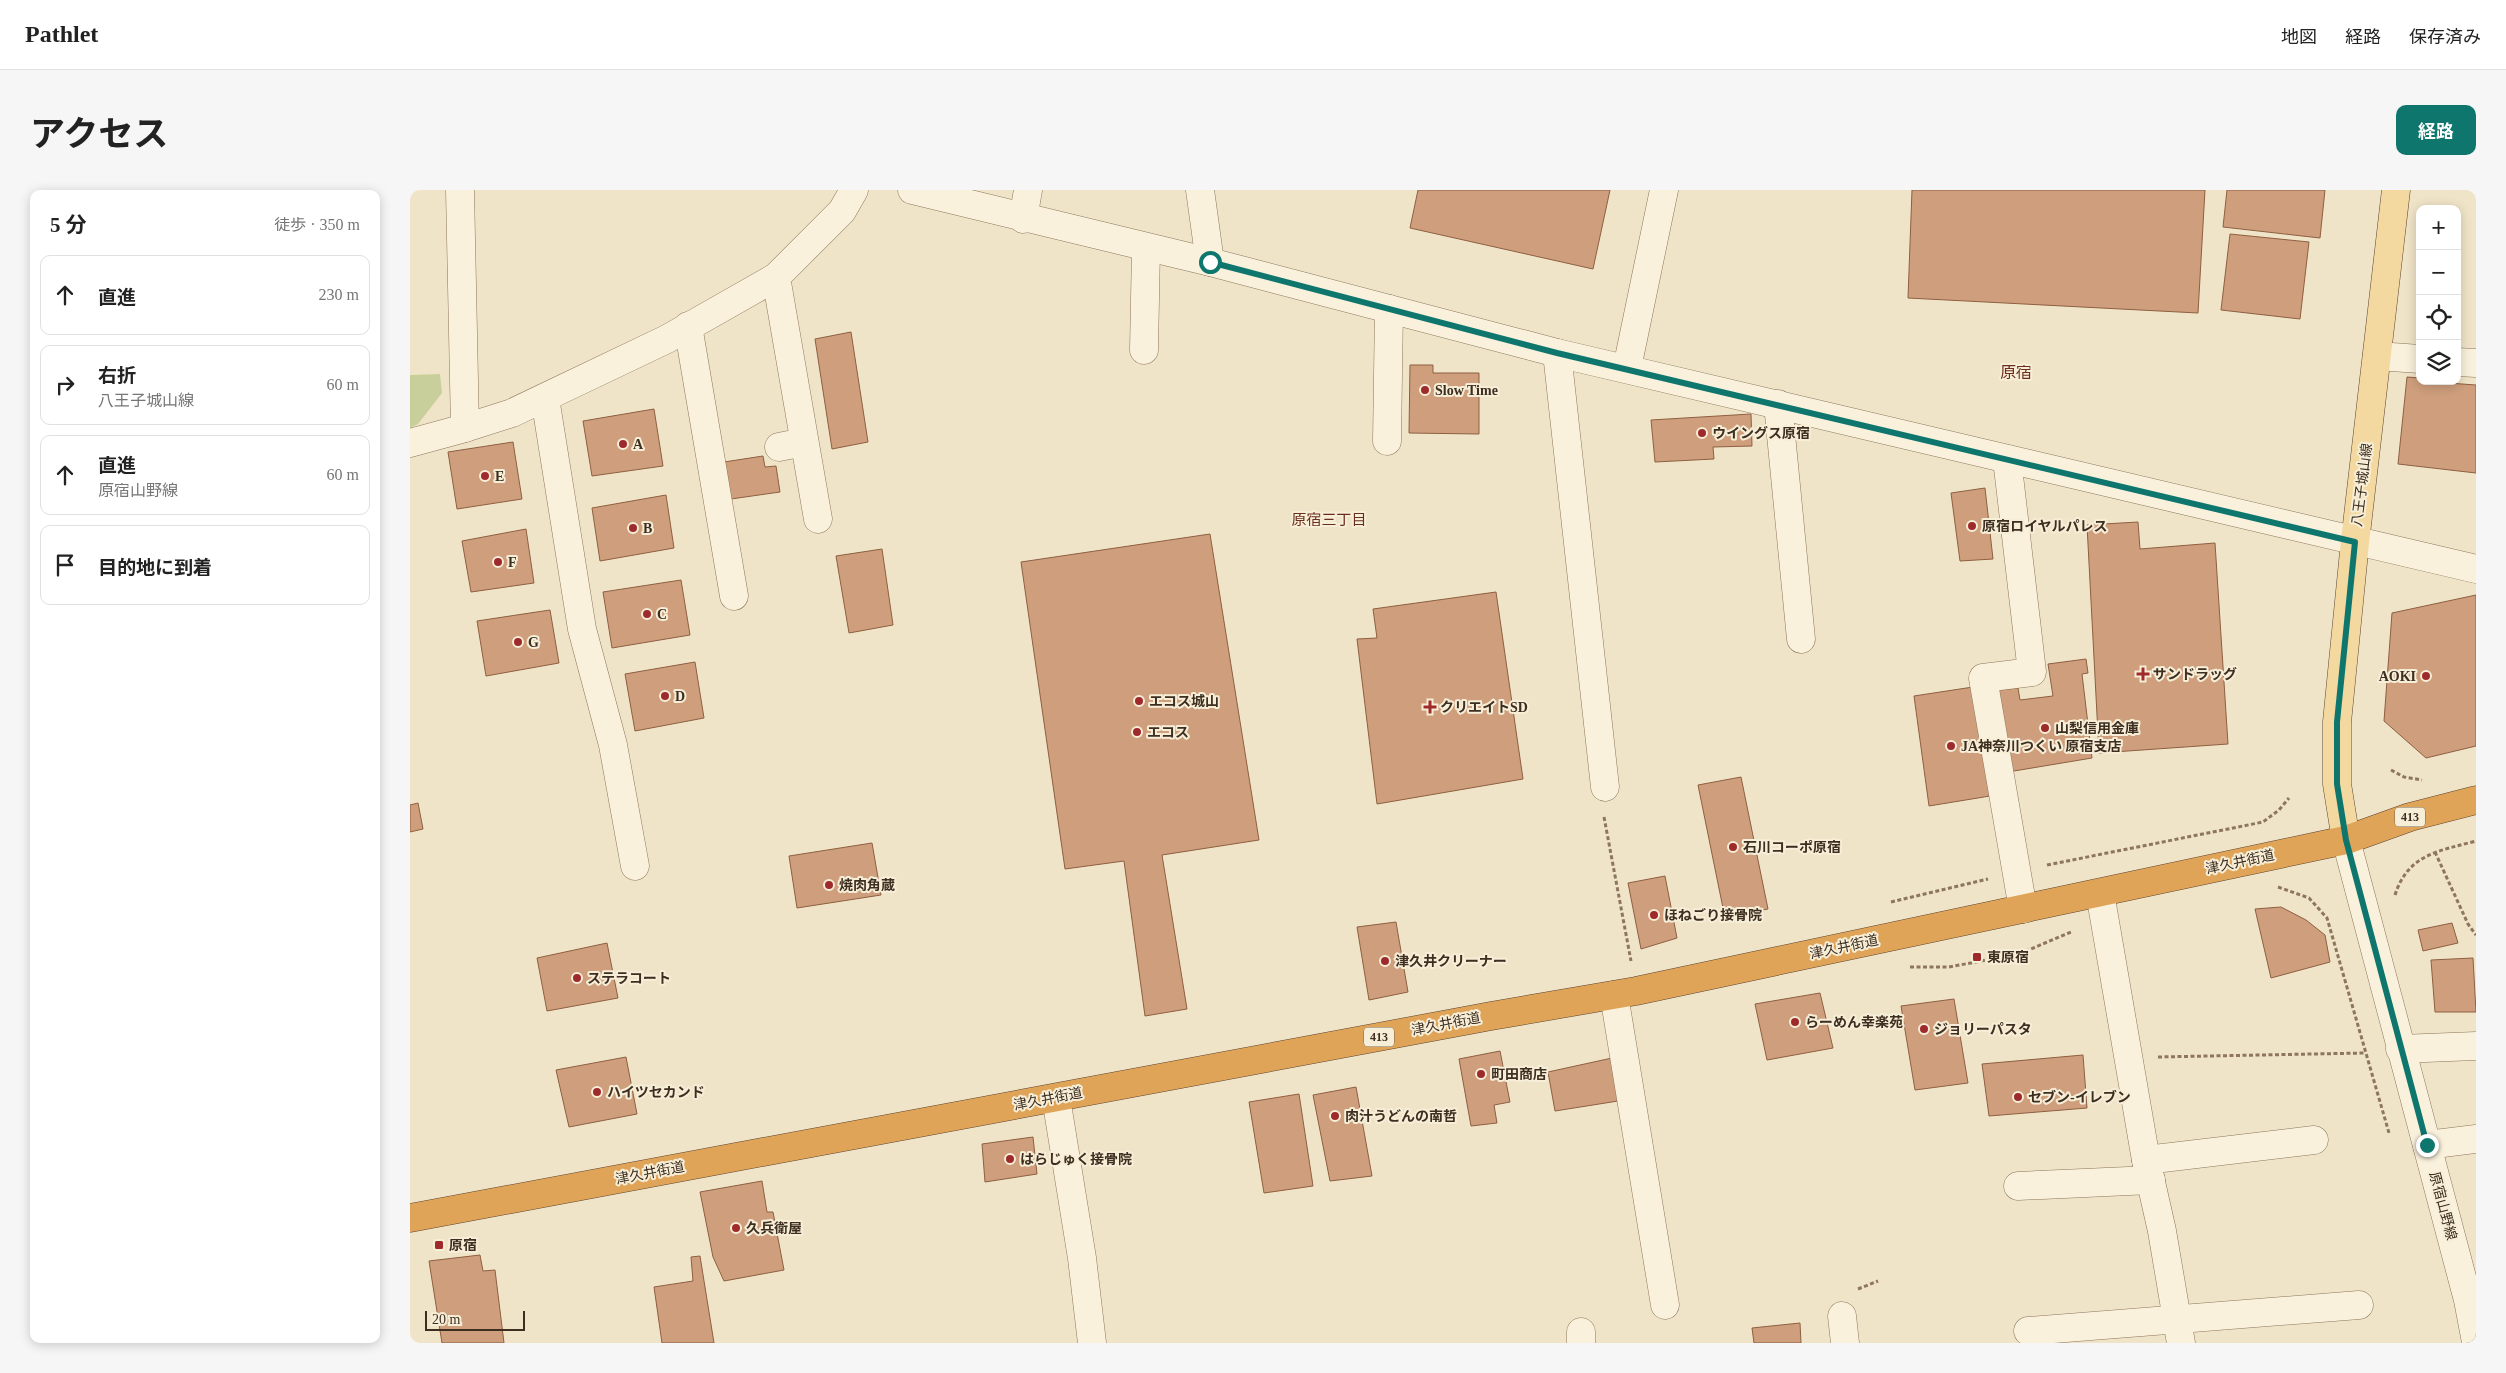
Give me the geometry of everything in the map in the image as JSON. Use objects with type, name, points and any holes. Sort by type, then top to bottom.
[{"type":"highway","name":"津久井街道","points":[[410,1218],[1491,1016],[1625,993],[2346,840],[2410,817],[2476,800]]},
{"type":"main road","name":"八王子城山線","points":[[2346,840],[2337,784],[2337,722],[2355,542],[2396,190]]},
{"type":"street","points":[[460,190],[465,428]]},
{"type":"street","points":[[410,443],[512,413],[688,326],[776,277],[842,212],[854,190]]},
{"type":"street","points":[[912,190],[1024,219],[1210,262],[1557,353],[2476,569]]},
{"type":"street","points":[[1024,219],[1028,190]]},
{"type":"street","points":[[1200,190],[1210,262]]},
{"type":"street","points":[[1627,368],[1664,190]]},
{"type":"street","points":[[1144,350],[1146,248]]},
{"type":"street","points":[[776,277],[792,445],[818,519]]},
{"type":"street","points":[[1387,441],[1389,309]]},
{"type":"street","points":[[688,326],[734,596]]},
{"type":"street","points":[[1557,353],[1605,786]]},
{"type":"street","points":[[2377,356],[2416,359]]},
{"type":"street","points":[[2461,362],[2476,363]]},
{"type":"street","points":[[545,398],[582,629],[613,745],[635,866]]},
{"type":"street","points":[[1778,404],[1801,639]]},
{"type":"street","points":[[2008,459],[2032,672],[1983,678],[2022,909]]},
{"type":"street","name":"原宿山野線","points":[[2346,840],[2468,1300],[2476,1342]]},
{"type":"street","points":[[2100,893],[2148,1170],[2179,1331]]},
{"type":"street","points":[[1625,993],[1665,1305]]},
{"type":"street","points":[[2400,1049],[2476,1046]]},
{"type":"street","points":[[1056,1098],[1082,1258],[1092,1343]]},
{"type":"street","points":[[2427,1145],[2476,1139]]},
{"type":"street","points":[[2018,1186],[2148,1170],[2314,1140]]},
{"type":"street","points":[[2028,1332],[2179,1331],[2359,1305]]},
{"type":"street","points":[[1842,1316],[1845,1343]]},
{"type":"path","points":[[2391,770],[2404,777]]},
{"type":"path","points":[[2280,810],[2289,798]]},
{"type":"path","points":[[1604,814],[1625,993]]},
{"type":"path","points":[[2402,877],[2418,860],[2435,852],[2476,841]]},
{"type":"path","points":[[2435,852],[2468,924],[2476,935]]},
{"type":"path","points":[[2298,894],[2309,898]]},
{"type":"path","points":[[2128,1058],[2365,1053]]},
{"type":"green space","points":[[440,374],[442,393],[418,424],[410,428],[410,375]]},
{"type":"building","points":[[1418,190],[1610,190],[1593,269],[1410,228]]},
{"type":"building","points":[[1912,190],[2205,190],[2198,313],[1908,298]]},
{"type":"building","points":[[2227,190],[2325,190],[2320,238],[2223,227]]},
{"type":"building","points":[[2230,234],[2309,242],[2300,319],[2221,310]]},
{"type":"building","points":[[851,332],[868,442],[832,449],[815,339]]},
{"type":"building","points":[[1410,365],[1433,365],[1433,373],[1479,373],[1479,434],[1409,433]]},
{"type":"building","points":[[2407,377],[2416,378],[2416,385],[2476,385],[2476,473],[2398,464]]},
{"type":"building","name":"A","points":[[654,409],[663,466],[592,476],[583,421]]},
{"type":"building","name":"ウイングス原宿","points":[[1751,414],[1752,446],[1713,447],[1714,459],[1655,462],[1651,420]]},
{"type":"building","name":"E","points":[[513,442],[522,499],[457,509],[448,452]]},
{"type":"building","points":[[763,456],[765,467],[776,466],[780,492],[731,499],[724,462]]},
{"type":"building","name":"原宿ロイヤルパレス","points":[[1985,488],[1993,559],[1960,561],[1951,493]]},
{"type":"building","name":"B","points":[[666,495],[674,548],[600,561],[592,508]]},
{"type":"building","points":[[2138,522],[2140,549],[2215,543],[2228,744],[2099,753],[2087,525]]},
{"type":"building","name":"F","points":[[526,529],[534,583],[471,592],[462,541]]},
{"type":"building","name":"エコス城山","points":[[1210,534],[1259,840],[1162,855],[1187,1009],[1145,1016],[1124,861],[1065,869],[1021,562]]},
{"type":"building","points":[[882,549],[893,625],[849,633],[836,556]]},
{"type":"building","name":"C","points":[[681,580],[690,635],[612,648],[603,592]]},
{"type":"building","points":[[1496,592],[1523,779],[1377,804],[1357,639],[1377,638],[1373,609]]},
{"type":"building","points":[[2476,595],[2476,746],[2426,758],[2384,721],[2392,613]]},
{"type":"building","name":"G","points":[[550,610],[559,663],[486,676],[477,621]]},
{"type":"building","points":[[2086,659],[2088,673],[2082,674],[2092,758],[2008,772],[1997,690],[2018,688],[2020,700],[2053,696],[2048,664]]},
{"type":"building","name":"D","points":[[695,662],[704,718],[635,731],[625,674]]},
{"type":"building","name":"JA神奈川つくい 原宿支店","points":[[1973,687],[1990,796],[1929,806],[1914,696]]},
{"type":"building","name":"石川コーポ原宿","points":[[1741,777],[1768,909],[1725,918],[1698,785]]},
{"type":"building","points":[[418,803],[423,829],[410,832],[410,805]]},
{"type":"building","points":[[872,843],[881,895],[797,908],[789,856]]},
{"type":"building","points":[[1665,876],[1677,938],[1641,949],[1628,883]]},
{"type":"building","points":[[2281,907],[2306,920],[2325,935],[2330,962],[2271,978],[2255,909]]},
{"type":"building","points":[[1396,922],[1408,992],[1369,1000],[1357,927]]},
{"type":"building","points":[[2452,923],[2458,943],[2423,951],[2418,930]]},
{"type":"building","name":"ステラコート","points":[[607,943],[618,998],[547,1011],[537,958]]},
{"type":"building","points":[[2473,958],[2476,1012],[2435,1012],[2431,960]]},
{"type":"building","points":[[1820,993],[1833,1048],[1767,1060],[1755,1004]]},
{"type":"building","points":[[1954,999],[1968,1083],[1915,1090],[1901,1006]]},
{"type":"building","points":[[1500,1051],[1510,1102],[1494,1105],[1497,1123],[1471,1126],[1459,1059]]},
{"type":"building","points":[[2083,1055],[2087,1108],[1989,1116],[1982,1064]]},
{"type":"building","name":"ハイツセカンド","points":[[626,1057],[637,1114],[569,1127],[556,1070]]},
{"type":"building","points":[[1612,1058],[1618,1101],[1555,1111],[1548,1072]]},
{"type":"building","points":[[1356,1087],[1372,1176],[1330,1181],[1313,1095]]},
{"type":"building","points":[[1299,1094],[1313,1186],[1264,1193],[1249,1102]]},
{"type":"building","points":[[1033,1137],[1037,1174],[985,1182],[982,1144]]},
{"type":"building","points":[[762,1181],[767,1212],[773,1212],[784,1270],[724,1281],[713,1257],[700,1192]]},
{"type":"building","points":[[480,1255],[483,1271],[495,1270],[504,1343],[442,1343],[429,1261]]},
{"type":"building","points":[[700,1256],[714,1343],[662,1343],[654,1287],[693,1281],[691,1257]]},
{"type":"building","points":[[1800,1323],[1801,1343],[1754,1343],[1752,1328]]},
{"type":"place","name":"Slow Time","points":[[1425,390]]},
{"type":"place","name":"ウイングス原宿","points":[[1702,433]]},
{"type":"place","name":"A","points":[[623,444]]},
{"type":"place","name":"E","points":[[485,476]]},
{"type":"place","name":"原宿ロイヤルパレス","points":[[1972,526]]},
{"type":"place","name":"B","points":[[633,528]]},
{"type":"place","name":"F","points":[[498,562]]},
{"type":"place","name":"C","points":[[647,614]]},
{"type":"place","name":"G","points":[[518,642]]},
{"type":"place","name":"サンドラッグ","points":[[2143,674]]},
{"type":"place","name":"AOKI","points":[[2426,676]]},
{"type":"place","name":"D","points":[[665,696]]},
{"type":"place","name":"エコス城山","points":[[1139,701]]},
{"type":"place","name":"クリエイトSD","points":[[1430,707]]},
{"type":"place","name":"山梨信用金庫","points":[[2045,728]]},
{"type":"place","name":"エコス","points":[[1137,732]]},
{"type":"place","name":"JA神奈川つくい 原宿支店","points":[[1951,746]]},
{"type":"place","name":"石川コーポ原宿","points":[[1733,847]]},
{"type":"place","name":"焼肉角蔵","points":[[829,885]]},
{"type":"place","name":"ほねごり接骨院","points":[[1654,915]]},
{"type":"place","name":"東原宿","points":[[1977,957]]},
{"type":"place","name":"津久井クリーナー","points":[[1385,961]]},
{"type":"place","name":"ステラコート","points":[[577,978]]},
{"type":"place","name":"らーめん幸楽苑","points":[[1795,1022]]},
{"type":"place","name":"ジョリーパスタ","points":[[1924,1029]]},
{"type":"place","name":"町田商店","points":[[1481,1074]]},
{"type":"place","name":"ハイツセカンド","points":[[597,1092]]},
{"type":"place","name":"セブン-イレブン","points":[[2018,1097]]},
{"type":"place","name":"肉汁うどんの南哲","points":[[1335,1116]]},
{"type":"place","name":"はらじゅく接骨院","points":[[1010,1159]]},
{"type":"place","name":"久兵衛屋","points":[[736,1228]]},
{"type":"place","name":"原宿","points":[[439,1245]]},
{"type":"district","name":"原宿","points":[[2016,372]]},
{"type":"district","name":"原宿三丁目","points":[[1329,520]]},
{"type":"route","points":[[1210,262],[1557,353],[1627,368],[2355,542],[2337,722],[2337,784],[2346,840],[2357,887],[2427,1145]]}]
